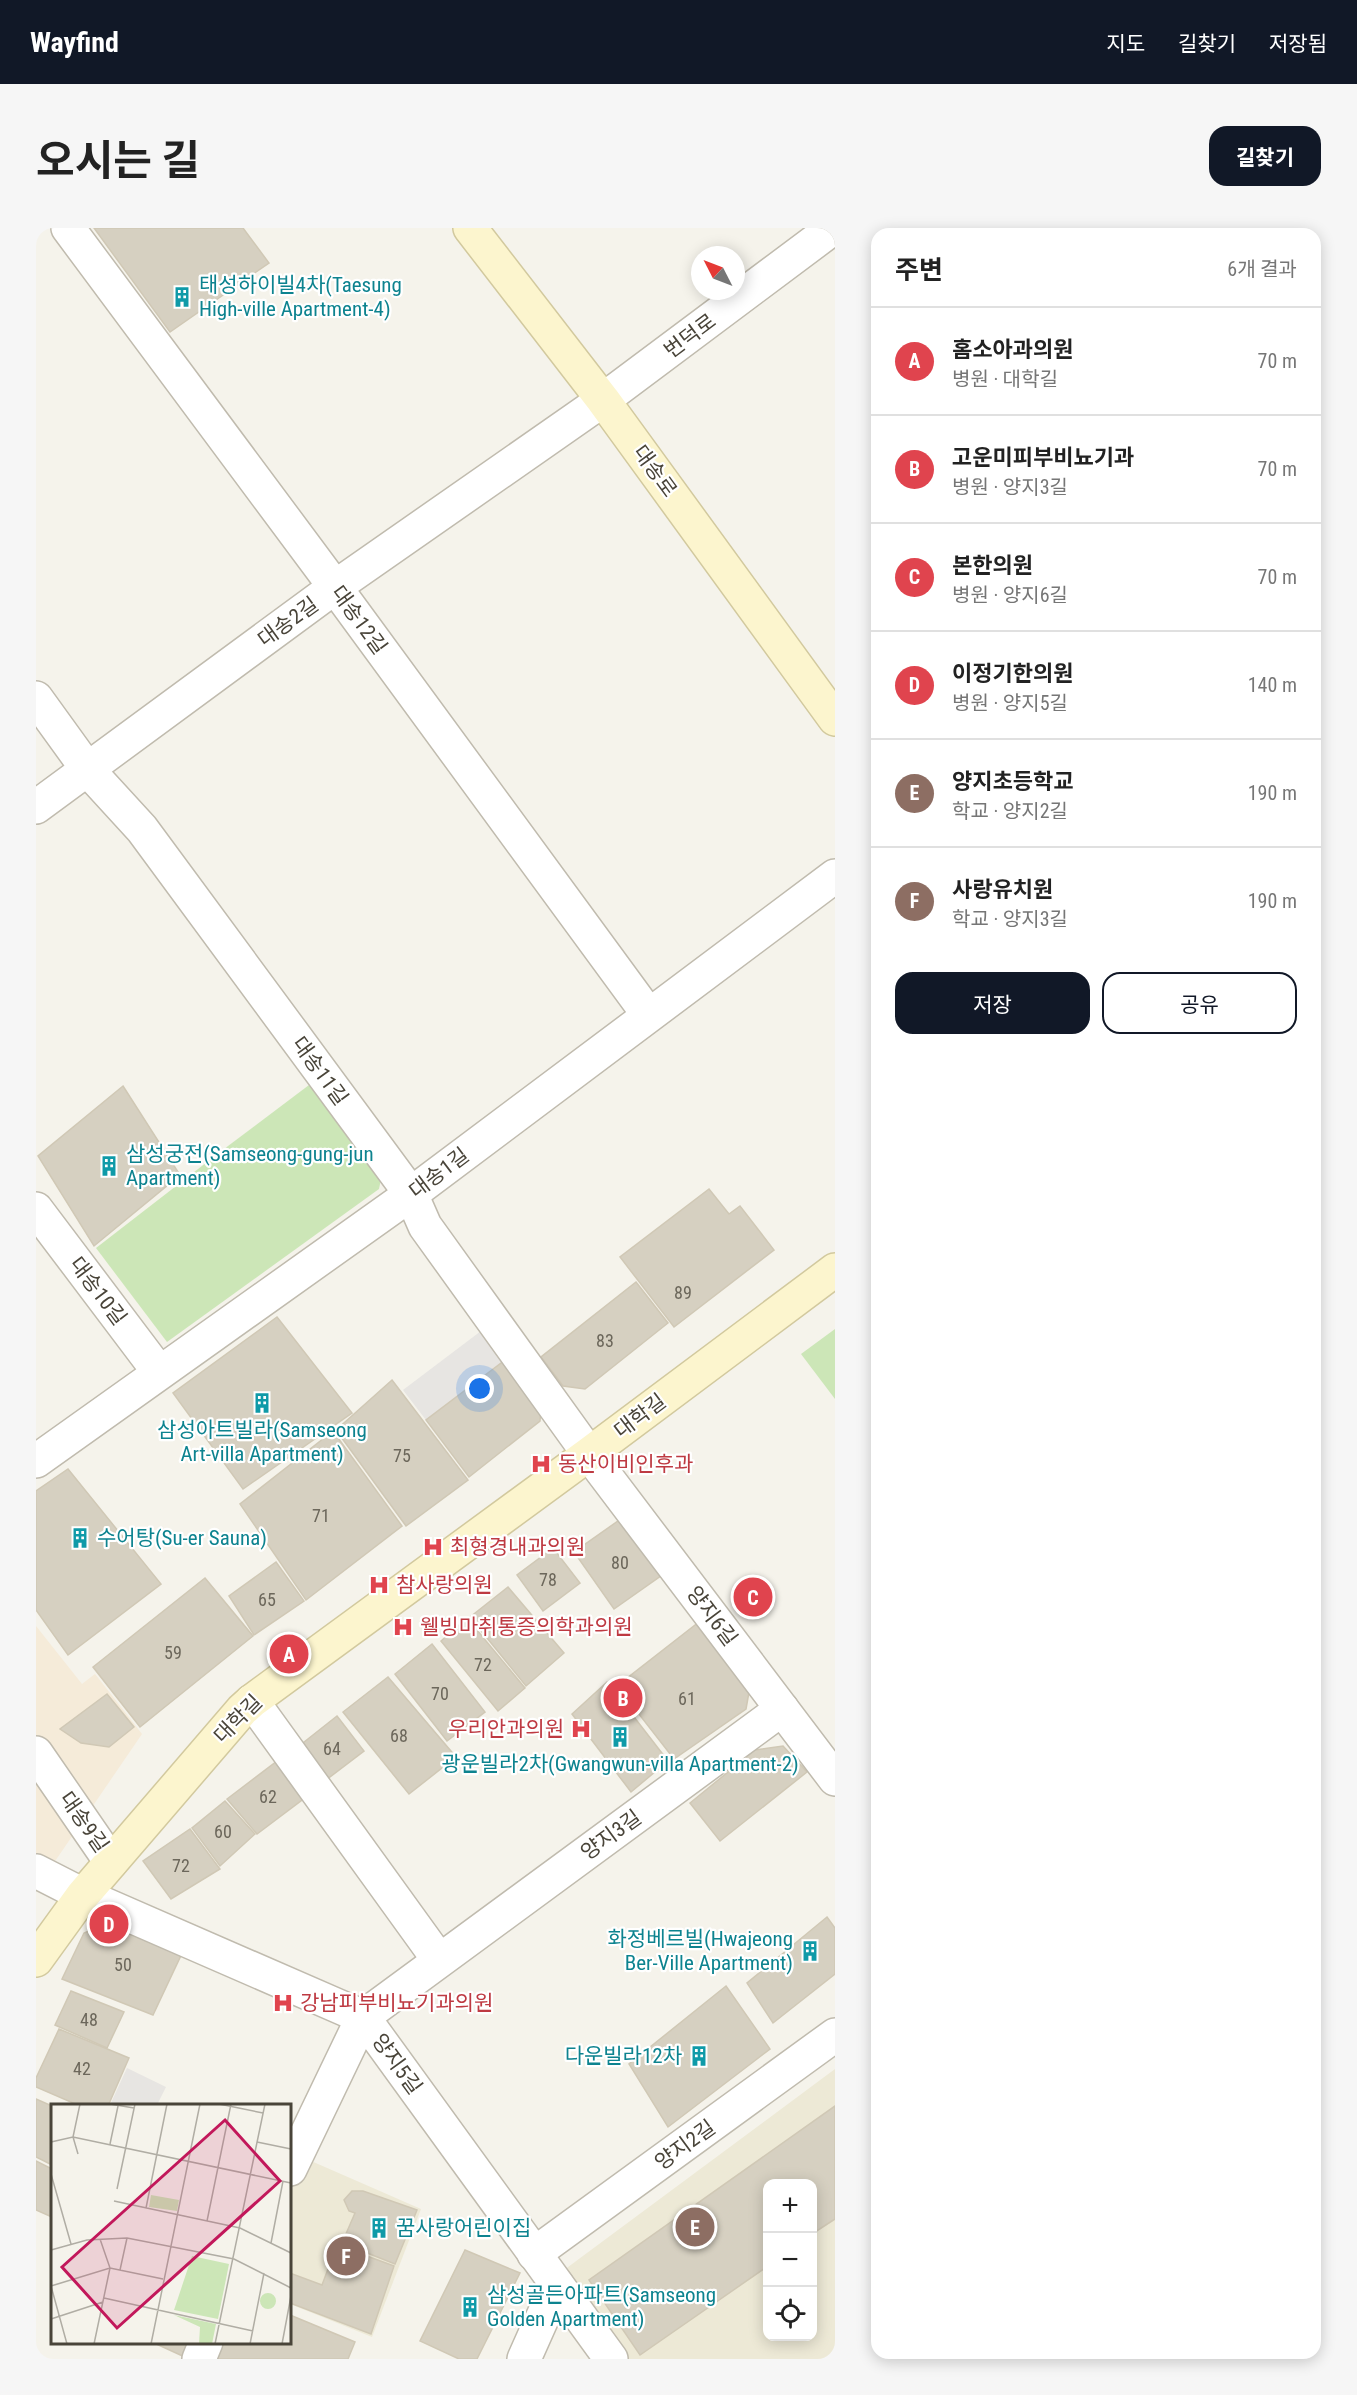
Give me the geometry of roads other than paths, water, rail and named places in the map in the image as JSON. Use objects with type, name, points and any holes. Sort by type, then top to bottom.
[{"type":"street","name":"대송12길","points":[[68,228],[648,1014]]},
{"type":"street","name":"대송로","points":[[470,228],[603,400],[835,719]]},
{"type":"street","name":"번덕로","points":[[603,400],[833,228]]},
{"type":"street","name":"대송2길","points":[[36,807],[335,587],[603,400]]},
{"type":"street","name":"대송11길","points":[[36,698],[88,770],[142,829],[411,1194],[425,1226],[590,1454]]},
{"type":"street","name":"대송1길","points":[[36,1461],[411,1194],[648,1014],[835,876]]},
{"type":"street","name":"대송10길","points":[[36,1209],[159,1372]]},
{"type":"street","name":"대학길","points":[[36,1960],[83,1895],[252,1701],[590,1454],[835,1270]]},
{"type":"street","name":"양지6길","points":[[590,1454],[835,1779]]},
{"type":"street","points":[[252,1701],[439,1960]]},
{"type":"street","name":"양지3길","points":[[291,2167],[363,2017],[782,1709]]},
{"type":"street","name":"대송9길","points":[[36,1753],[111,1862]]},
{"type":"street","name":"양지5길","points":[[36,1871],[83,1895],[363,2017],[611,2359]]},
{"type":"street","name":"양지2길","points":[[534,2254],[835,2035]]},
{"type":"street","points":[[524,2359],[557,2285]]},
{"type":"street","points":[[199,2359],[206,2344]]},
{"type":"place","name":"태성하이빌4차(Taesung High-ville Apartment-4)","points":[[182,297]]},
{"type":"place","name":"삼성궁전(Samseong-gung-jun Apartment)","points":[[109,1166]]},
{"type":"place","name":"삼성아트빌라(Samseong Art-villa Apartment)","points":[[262,1403]]},
{"type":"place","name":"동산이비인후과","points":[[541,1464]]},
{"type":"place","name":"수어탕(Su-er Sauna)","points":[[80,1538]]},
{"type":"place","name":"최형경내과의원","points":[[433,1547]]},
{"type":"place","name":"참사랑의원","points":[[379,1585]]},
{"type":"place","name":"본한의원","points":[[753,1597]]},
{"type":"place","name":"웰빙마취통증의학과의원","points":[[403,1627]]},
{"type":"place","name":"홈소아과의원","points":[[289,1654]]},
{"type":"place","name":"고운미피부비뇨기과","points":[[623,1698]]},
{"type":"place","name":"우리안과의원","points":[[581,1729]]},
{"type":"place","name":"광운빌라2차(Gwangwun-villa Apartment-2)","points":[[620,1737]]},
{"type":"place","name":"이정기한의원","points":[[109,1924]]},
{"type":"place","name":"화정베르빌(Hwajeong Ber-Ville Apartment)","points":[[810,1951]]},
{"type":"place","name":"강남피부비뇨기과의원","points":[[283,2003]]},
{"type":"place","name":"다운빌라12차","points":[[699,2056]]},
{"type":"place","name":"양지초등학교","points":[[695,2227]]},
{"type":"place","name":"꿈사랑어린이집","points":[[379,2228]]},
{"type":"place","name":"사랑유치원","points":[[346,2256]]},
{"type":"place","name":"삼성골든아파트(Samseong Golden Apartment)","points":[[470,2307]]}]
